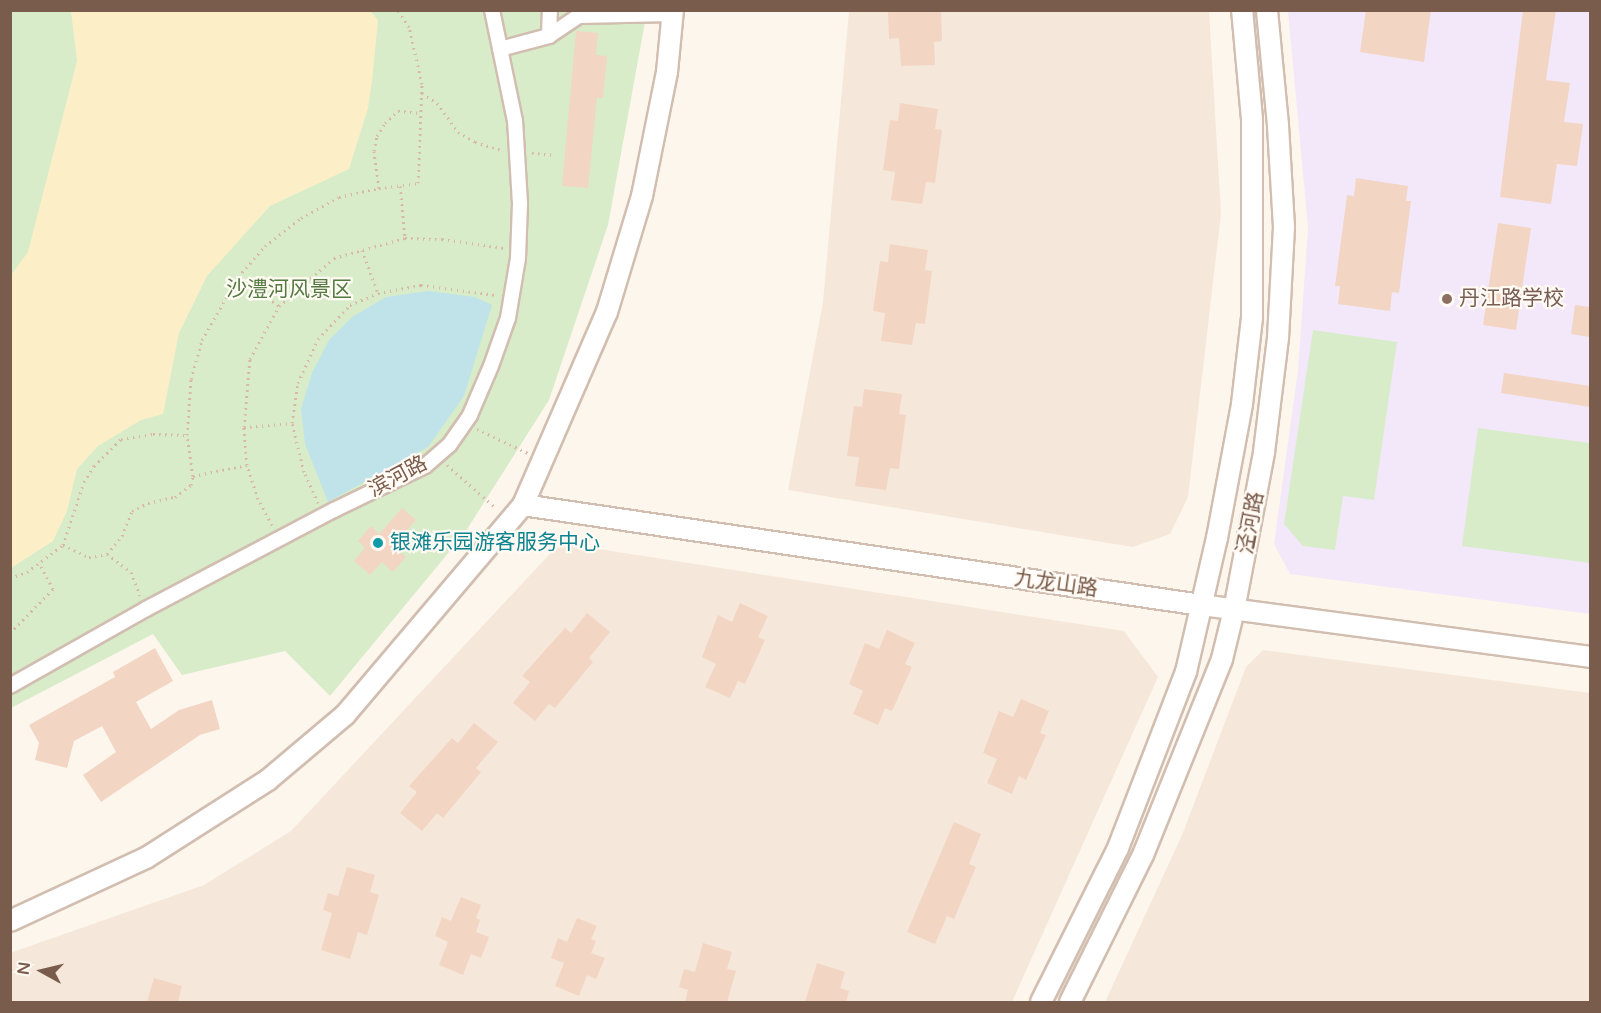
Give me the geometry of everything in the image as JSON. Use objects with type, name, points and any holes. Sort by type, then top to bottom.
[{"type":"street","name":"滨河路","points":[[10,686],[146,609],[323,516],[425,466],[450,444],[464,423],[491,366],[511,298],[519,250],[518,152],[515,122],[492,10]]},
{"type":"street","points":[[549,36],[550,10]]},
{"type":"street","name":"泾河路","points":[[1041,1002],[1118,848],[1186,672],[1242,404],[1252,318],[1252,119],[1242,10]]},
{"type":"street","name":"泾河路","points":[[1070,1002],[1143,855],[1222,659],[1234,610],[1264,452],[1278,338],[1284,226],[1278,125],[1267,10]]},
{"type":"street","points":[[10,921],[146,858],[268,780],[345,715],[523,505],[606,312],[642,196],[667,72],[672,12],[579,16],[549,36],[500,49]]},
{"type":"street","name":"九龙山路","points":[[523,505],[1234,610],[1590,657]]},
{"type":"path","points":[[63,545],[89,557],[107,554],[122,536],[132,511],[148,503],[175,496],[191,485],[194,476],[187,435],[191,380],[202,340],[238,277],[265,246],[301,218],[339,197],[379,188],[418,183],[421,93],[409,27],[398,10]]},
{"type":"path","points":[[421,93],[437,103],[458,132],[466,137],[496,149],[554,155]]},
{"type":"path","points":[[379,188],[374,151],[377,136],[385,123],[398,111],[421,113]]},
{"type":"path","points":[[400,185],[405,238]]},
{"type":"path","points":[[279,539],[258,499],[247,465],[244,427],[250,359],[279,306],[334,258],[405,238],[442,239],[519,250]]},
{"type":"path","points":[[362,250],[378,293]]},
{"type":"path","points":[[238,277],[279,306]]},
{"type":"path","points":[[323,516],[304,472],[292,423],[298,383],[318,339],[350,305],[378,293],[421,285],[460,288],[511,298]]},
{"type":"path","points":[[244,427],[292,423]]},
{"type":"path","points":[[464,423],[543,460]]},
{"type":"path","points":[[10,578],[27,572],[63,545],[84,482],[94,466],[121,440],[153,434],[187,435]]},
{"type":"path","points":[[436,456],[510,520]]},
{"type":"path","points":[[194,476],[247,465]]},
{"type":"path","points":[[107,554],[131,572],[146,609]]},
{"type":"path","points":[[10,633],[17,629],[32,609],[53,589],[39,563]]},
{"type":"shaded area","points":[[849,11],[1209,11],[1221,214],[1188,497],[1170,534],[1133,547],[788,490],[823,302]]},
{"type":"shaded area","name":"丹江路学校","points":[[1288,11],[1590,11],[1590,614],[1290,574],[1274,544],[1298,370],[1308,228]]},
{"type":"shaded area","points":[[560,543],[1124,631],[1158,677],[1012,1002],[11,1002],[10,953],[204,885],[291,831]]},
{"type":"shaded area","points":[[1263,650],[1590,693],[1590,1002],[1105,1002],[1182,835],[1246,667]]},
{"type":"green space","name":"沙澧河风景区","points":[[10,11],[647,11],[608,225],[549,400],[464,534],[330,696],[285,651],[182,675],[153,634],[11,708]]},
{"type":"green space","points":[[1313,330],[1397,342],[1374,500],[1343,496],[1335,550],[1303,546],[1284,524]]},
{"type":"green space","points":[[1478,428],[1590,443],[1590,563],[1462,546]]},
{"type":"sand","points":[[71,11],[370,11],[378,20],[368,108],[349,169],[270,206],[207,276],[179,333],[163,414],[141,420],[98,446],[77,469],[67,511],[53,541],[11,568],[11,275],[28,252],[77,61]]},
{"type":"water","points":[[428,291],[475,297],[492,305],[464,396],[428,447],[328,502],[305,444],[301,409],[312,373],[329,340],[352,317],[386,297]]},
{"type":"building","points":[[888,10],[941,10],[942,41],[934,42],[935,65],[901,66],[899,38],[889,39]]},
{"type":"building","points":[[1366,10],[1431,10],[1424,62],[1360,52]]},
{"type":"building","points":[[1523,10],[1556,10],[1546,80],[1570,83],[1564,122],[1583,124],[1577,166],[1557,164],[1551,204],[1500,197]]},
{"type":"building","points":[[576,31],[598,33],[596,55],[607,56],[603,98],[597,98],[588,188],[562,186]]},
{"type":"building","points":[[900,103],[938,109],[935,129],[942,130],[935,183],[926,182],[922,204],[891,200],[895,172],[883,170],[890,120],[898,121]]},
{"type":"building","points":[[1356,178],[1408,186],[1406,201],[1411,201],[1399,293],[1392,292],[1390,311],[1338,304],[1340,286],[1335,286],[1347,195],[1354,196]]},
{"type":"building","points":[[1498,223],[1531,228],[1516,330],[1483,325]]},
{"type":"building","points":[[890,244],[928,250],[925,270],[932,271],[925,324],[916,323],[912,345],[881,341],[885,313],[873,311],[880,261],[888,262]]},
{"type":"building","points":[[1575,305],[1590,307],[1590,337],[1571,334]]},
{"type":"building","points":[[1504,373],[1590,386],[1590,407],[1501,393]]},
{"type":"building","points":[[864,389],[902,394],[899,414],[906,415],[899,469],[890,468],[886,490],[855,486],[859,457],[847,456],[854,406],[862,407]]},
{"type":"building","name":"银滩乐园游客服务中心","points":[[402,508],[416,520],[393,546],[406,557],[393,572],[382,562],[370,575],[354,561],[365,548],[358,541],[371,526],[379,534]]},
{"type":"building","points":[[740,603],[768,616],[758,637],[765,640],[745,684],[738,681],[730,698],[705,687],[716,664],[702,657],[718,615],[732,622]]},
{"type":"building","points":[[587,613],[610,632],[589,658],[593,662],[555,708],[549,704],[535,721],[513,703],[530,682],[522,676],[565,628],[571,633]]},
{"type":"building","points":[[887,630],[915,643],[905,664],[912,667],[892,711],[885,708],[878,725],[853,714],[863,691],[849,684],[865,643],[879,649]]},
{"type":"building","points":[[155,648],[173,681],[136,702],[151,729],[179,710],[212,700],[220,729],[200,735],[101,802],[83,775],[116,752],[102,726],[74,741],[67,768],[35,760],[39,743],[29,725],[115,677],[113,672]]},
{"type":"building","points":[[1021,699],[1049,711],[1040,733],[1046,735],[1026,780],[1019,776],[1012,794],[987,783],[997,759],[983,753],[999,711],[1013,717]]},
{"type":"building","points":[[474,723],[498,742],[476,768],[481,772],[443,818],[437,813],[422,831],[400,813],[417,792],[409,786],[452,738],[458,743]]},
{"type":"building","points":[[954,822],[981,834],[969,864],[976,867],[954,919],[947,916],[935,944],[907,932]]},
{"type":"building","points":[[347,867],[375,875],[370,892],[379,895],[367,935],[358,932],[350,959],[321,950],[332,913],[323,910],[328,893],[338,896]]},
{"type":"building","points":[[461,897],[481,905],[476,918],[480,920],[476,932],[489,937],[481,958],[471,954],[463,975],[439,965],[448,942],[435,936],[442,917],[451,921]]},
{"type":"building","points":[[577,918],[597,926],[591,939],[596,941],[591,953],[605,958],[596,979],[587,975],[579,996],[555,986],[564,963],[551,958],[558,938],[567,942]]},
{"type":"building","points":[[703,943],[732,952],[727,969],[736,971],[727,1002],[685,1002],[688,990],[679,987],[684,969],[695,972]]},
{"type":"building","points":[[817,963],[845,972],[840,988],[849,991],[846,1002],[805,1002]]},
{"type":"building","points":[[154,978],[182,986],[178,1002],[147,1002]]},
{"type":"place","name":"丹江路学校","points":[[1447,299]]},
{"type":"place","name":"银滩乐园游客服务中心","points":[[378,543]]}]
